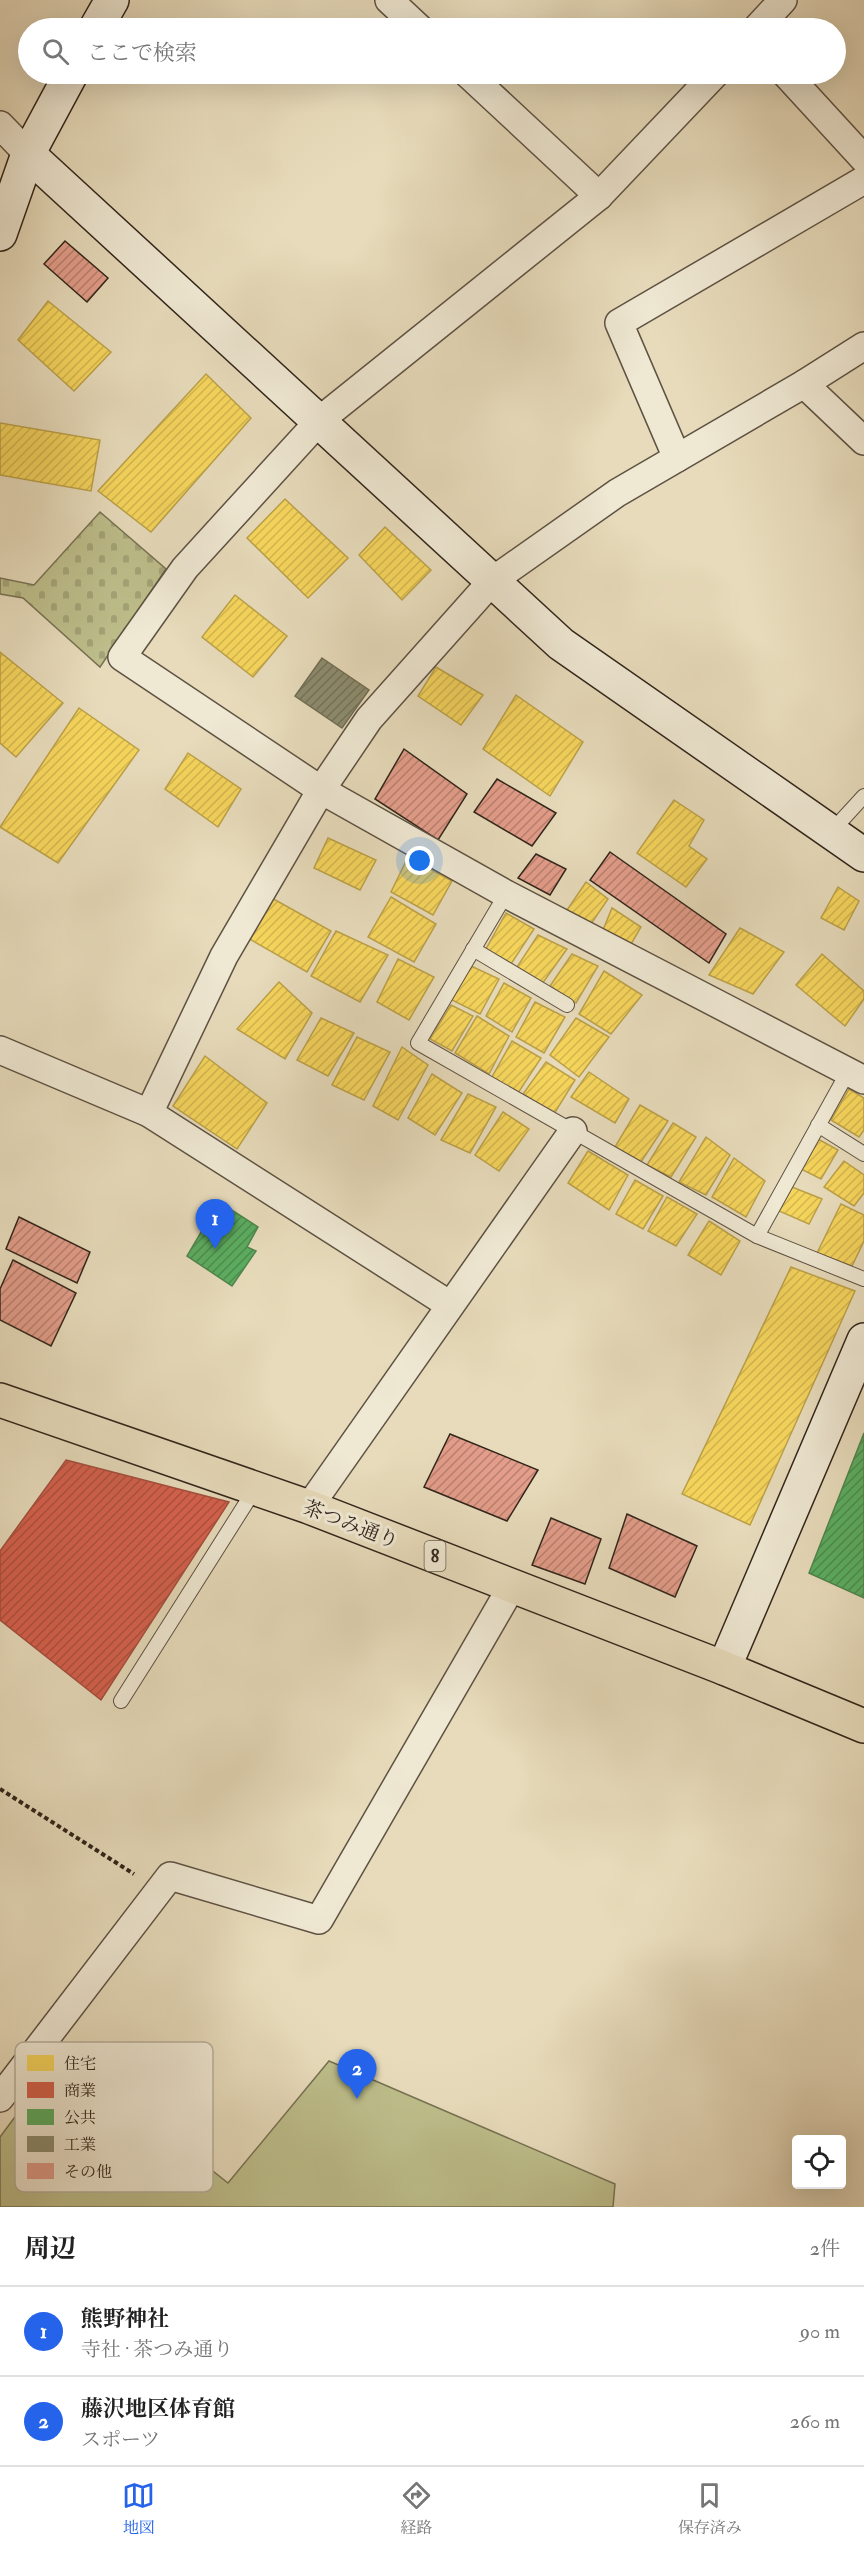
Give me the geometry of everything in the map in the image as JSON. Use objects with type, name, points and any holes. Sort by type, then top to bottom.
[{"type":"main road","name":"茶つみ通り","points":[[2,1404],[309,1507],[724,1668],[864,1726]]},
{"type":"street","points":[[102,18],[112,0]]},
{"type":"street","points":[[389,0],[408,18]]},
{"type":"street","points":[[766,18],[783,0]]},
{"type":"street","points":[[0,234],[28,154],[66,84]]},
{"type":"street","points":[[479,84],[599,196]]},
{"type":"street","points":[[705,84],[599,196],[320,420],[185,568],[122,657],[321,790],[506,894],[856,1075]]},
{"type":"street","points":[[795,84],[864,159]]},
{"type":"street","points":[[0,125],[28,154],[561,644],[864,855]]},
{"type":"street","points":[[677,458],[619,323],[864,180]]},
{"type":"street","points":[[149,1113],[224,956],[321,790],[369,719],[492,581],[617,493],[804,384],[864,346]]},
{"type":"street","points":[[804,384],[864,441]]},
{"type":"street","points":[[0,1050],[149,1113],[450,1305]]},
{"type":"street","points":[[309,1507],[573,1131]]},
{"type":"street","points":[[724,1668],[864,1340]]},
{"type":"street","points":[[43,2042],[170,1876],[319,1920],[512,1586]]},
{"type":"street","points":[[0,2098],[15,2078]]},
{"type":"lane","points":[[831,832],[864,796]]},
{"type":"lane","points":[[506,894],[418,1043],[757,1236],[864,1279]]},
{"type":"lane","points":[[473,949],[567,1005]]},
{"type":"lane","points":[[757,1236],[818,1125],[856,1075]]},
{"type":"lane","points":[[818,1125],[864,1154]]},
{"type":"lane","points":[[121,1701],[255,1490]]},
{"type":"path","points":[[0,1789],[158,1890]]},
{"type":"green space","points":[[100,512],[166,569],[100,667],[23,598],[0,594],[0,578],[34,585]]},
{"type":"green space","points":[[329,2061],[615,2184],[613,2207],[0,2207],[0,2137],[15,2117],[15,2192],[213,2192],[213,2171],[228,2183]]},
{"type":"building: 住宅","points":[[48,301],[111,352],[74,391],[18,340]]},
{"type":"building: 住宅","points":[[206,374],[251,418],[151,532],[98,491]]},
{"type":"building: 住宅","points":[[0,423],[100,440],[91,491],[0,475]]},
{"type":"building: 住宅","points":[[285,499],[348,558],[308,598],[247,538]]},
{"type":"building: 住宅","points":[[385,527],[431,570],[402,600],[359,555]]},
{"type":"building: 住宅","points":[[235,595],[287,636],[253,677],[202,637]]},
{"type":"building: 住宅","points":[[0,652],[63,703],[16,757],[0,743]]},
{"type":"building: 住宅","points":[[436,667],[483,695],[461,725],[418,696]]},
{"type":"building: 住宅","points":[[516,695],[583,742],[550,796],[483,749]]},
{"type":"building: 住宅","points":[[79,708],[139,750],[58,863],[0,827]]},
{"type":"building: 住宅","points":[[188,753],[241,789],[218,827],[165,789]]},
{"type":"building: 住宅","points":[[674,800],[704,820],[689,846],[707,859],[686,887],[637,853]]},
{"type":"building: 住宅","points":[[328,838],[376,860],[360,890],[314,868]]},
{"type":"building: 住宅","points":[[408,857],[452,881],[433,915],[391,892]]},
{"type":"building: 住宅","points":[[586,882],[608,899],[591,924],[567,910]]},
{"type":"building: 住宅","points":[[838,887],[859,901],[844,930],[821,918]]},
{"type":"building: 住宅","points":[[270,897],[331,931],[307,972],[246,937]]},
{"type":"building: 住宅","points":[[391,897],[436,924],[414,962],[368,937]]},
{"type":"building: 住宅","points":[[612,908],[641,927],[630,946],[603,930]]},
{"type":"building: 住宅","points":[[506,913],[534,929],[511,964],[486,949]]},
{"type":"building: 住宅","points":[[740,928],[784,952],[753,994],[709,975]]},
{"type":"building: 住宅","points":[[336,931],[388,955],[360,1002],[311,976]]},
{"type":"building: 住宅","points":[[538,935],[567,949],[542,984],[517,967]]},
{"type":"building: 住宅","points":[[572,954],[598,966],[576,1003],[550,986]]},
{"type":"building: 住宅","points":[[822,954],[864,991],[864,999],[845,1026],[796,985]]},
{"type":"building: 住宅","points":[[398,959],[434,977],[409,1020],[377,1002]]},
{"type":"building: 住宅","points":[[471,966],[499,979],[480,1014],[452,1000]]},
{"type":"building: 住宅","points":[[604,971],[642,995],[611,1034],[579,1014]]},
{"type":"building: 住宅","points":[[279,982],[312,1013],[285,1059],[237,1029]]},
{"type":"building: 住宅","points":[[504,983],[531,998],[512,1032],[486,1016]]},
{"type":"building: 住宅","points":[[535,1002],[565,1017],[544,1053],[516,1037]]},
{"type":"building: 住宅","points":[[451,1005],[473,1016],[452,1051],[430,1039]]},
{"type":"building: 住宅","points":[[477,1016],[509,1036],[489,1074],[455,1053]]},
{"type":"building: 住宅","points":[[321,1018],[354,1033],[328,1076],[297,1060]]},
{"type":"building: 住宅","points":[[576,1018],[609,1037],[579,1077],[550,1055]]},
{"type":"building: 住宅","points":[[357,1037],[390,1052],[364,1100],[332,1085]]},
{"type":"building: 住宅","points":[[512,1041],[541,1058],[518,1093],[492,1077]]},
{"type":"building: 住宅","points":[[402,1047],[428,1065],[398,1120],[373,1106]]},
{"type":"building: 住宅","points":[[205,1056],[267,1103],[237,1149],[173,1106]]},
{"type":"building: 住宅","points":[[546,1062],[575,1080],[554,1114],[523,1094]]},
{"type":"building: 住宅","points":[[589,1072],[629,1099],[615,1123],[571,1097]]},
{"type":"building: 住宅","points":[[432,1074],[462,1093],[435,1135],[408,1118]]},
{"type":"building: 住宅","points":[[849,1089],[864,1098],[864,1130],[859,1137],[831,1120]]},
{"type":"building: 住宅","points":[[468,1094],[496,1107],[470,1153],[441,1140]]},
{"type":"building: 住宅","points":[[640,1105],[668,1121],[641,1162],[615,1147]]},
{"type":"building: 住宅","points":[[503,1112],[529,1129],[499,1171],[475,1155]]},
{"type":"building: 住宅","points":[[673,1123],[696,1137],[671,1177],[647,1165]]},
{"type":"building: 住宅","points":[[706,1137],[730,1155],[706,1195],[679,1182]]},
{"type":"building: 住宅","points":[[818,1139],[838,1150],[821,1179],[799,1168]]},
{"type":"building: 住宅","points":[[588,1151],[628,1175],[609,1210],[568,1183]]},
{"type":"building: 住宅","points":[[734,1158],[765,1181],[746,1217],[712,1197]]},
{"type":"building: 住宅","points":[[844,1161],[864,1175],[864,1193],[854,1206],[824,1187]]},
{"type":"building: 住宅","points":[[635,1180],[663,1196],[643,1229],[616,1214]]},
{"type":"building: 住宅","points":[[792,1187],[822,1199],[809,1224],[779,1211]]},
{"type":"building: 住宅","points":[[667,1197],[697,1214],[676,1246],[648,1231]]},
{"type":"building: 住宅","points":[[841,1204],[864,1215],[864,1241],[852,1266],[817,1253]]},
{"type":"building: 住宅","points":[[709,1221],[740,1241],[721,1275],[688,1255]]},
{"type":"building: 住宅","points":[[791,1267],[855,1291],[750,1525],[682,1494]]},
{"type":"building: 商業","points":[[66,1460],[229,1502],[101,1700],[0,1620],[0,1551]]},
{"type":"building: 公共","points":[[230,1209],[258,1227],[247,1247],[256,1251],[232,1286],[187,1256],[207,1222],[216,1227]]},
{"type":"building: 公共","points":[[864,1433],[864,1598],[809,1573]]},
{"type":"building: 工業","points":[[322,658],[369,690],[342,728],[295,696]]},
{"type":"building: その他","points":[[65,241],[108,278],[87,302],[44,264]]},
{"type":"building: その他","points":[[404,749],[467,794],[438,840],[375,799]]},
{"type":"building: その他","points":[[497,779],[556,813],[532,846],[474,812]]},
{"type":"building: その他","points":[[610,852],[726,934],[709,963],[590,880]]},
{"type":"building: その他","points":[[536,854],[566,869],[550,895],[518,878]]},
{"type":"building: その他","points":[[19,1217],[90,1252],[77,1283],[6,1249]]},
{"type":"building: その他","points":[[13,1260],[76,1293],[51,1346],[0,1320],[0,1289]]},
{"type":"building: その他","points":[[450,1434],[538,1470],[507,1521],[424,1487]]},
{"type":"building: その他","points":[[627,1514],[697,1546],[675,1597],[609,1568]]},
{"type":"building: その他","points":[[551,1518],[601,1539],[585,1584],[532,1565]]},
{"type":"place","name":"熊野神社","points":[[215,1249]]},
{"type":"place","name":"藤沢地区体育館","points":[[357,2099]]}]
